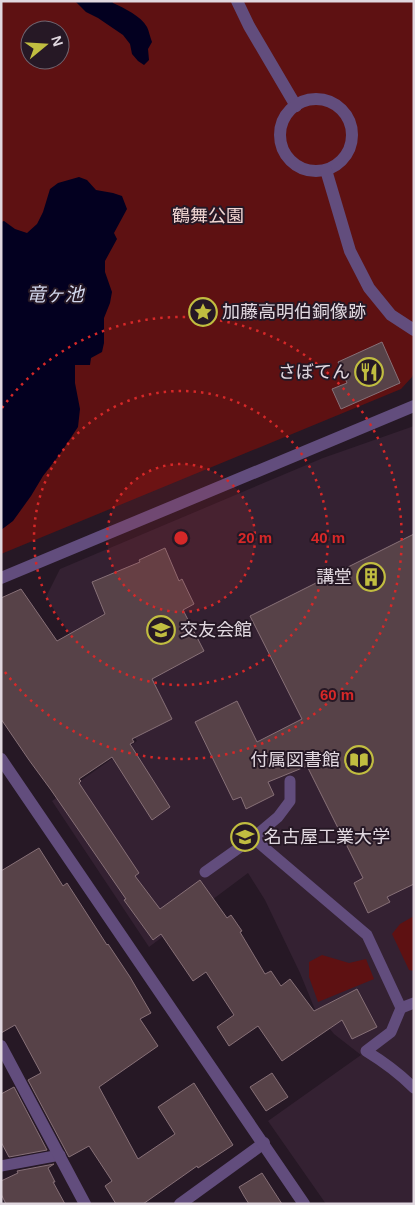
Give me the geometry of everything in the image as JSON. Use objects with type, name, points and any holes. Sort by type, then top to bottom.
[{"type":"street","points":[[237,1],[249,26],[296,106]]},
{"type":"street","points":[[318,99],[329,101],[346,115],[353,137],[350,148],[336,166],[313,172],[301,168],[291,161],[285,153],[281,143],[280,132],[288,113],[296,106],[306,101],[318,99]]},
{"type":"street","points":[[326,170],[350,250],[369,288],[391,315],[414,330]]},
{"type":"street","points":[[1,578],[414,406]]},
{"type":"street","points":[[1,759],[304,1204]]},
{"type":"street","points":[[1,1046],[85,1204]]},
{"type":"street","points":[[180,1204],[264,1143]]},
{"type":"lane","points":[[205,872],[278,817],[290,801],[290,781]]},
{"type":"lane","points":[[252,838],[367,935],[402,1008]]},
{"type":"lane","points":[[414,1002],[402,1008],[391,1032],[366,1051],[391,1067],[414,1088]]},
{"type":"lane","points":[[1,1166],[60,1155]]},
{"type":"shaded area","name":"名古屋工業大学","points":[[414,426],[414,1204],[326,1204],[268,1121],[361,1055],[334,1034],[316,1012],[300,973],[265,900],[248,873],[149,947],[52,801],[137,741],[46,597],[60,569],[323,458]]},
{"type":"green space","name":"鶴舞公園","points":[[1,1],[414,1],[414,373],[401,389],[1,554]]},
{"type":"green space","points":[[414,916],[414,971],[409,970],[392,934],[400,924]]},
{"type":"green space","points":[[322,955],[349,963],[366,959],[374,979],[318,1002],[309,977],[309,962]]},
{"type":"water","points":[[75,1],[112,1],[137,16],[147,27],[152,42],[148,49],[149,60],[144,65],[138,61],[132,54],[130,44],[123,35],[86,12]]},
{"type":"water","name":"竜ヶ池","points":[[79,177],[87,180],[96,190],[122,196],[127,209],[114,233],[117,239],[105,261],[105,272],[112,292],[104,318],[104,343],[102,352],[91,358],[90,365],[75,365],[75,383],[80,409],[78,427],[13,521],[1,530],[1,222],[4,221],[15,229],[27,233],[37,224],[50,189],[58,183]]},
{"type":"building","name":"さぼてん","points":[[382,342],[400,383],[341,409],[332,389],[347,383],[338,362]]},
{"type":"building","points":[[414,534],[414,884],[387,897],[390,902],[368,913],[354,883],[363,878],[307,766],[268,782],[274,795],[246,809],[241,797],[233,800],[195,722],[237,701],[257,742],[302,719],[250,616]]},
{"type":"building","points":[[165,548],[179,581],[182,579],[194,604],[183,610],[204,651],[152,679],[172,719],[132,739],[134,742],[130,744],[170,807],[152,820],[112,757],[79,779],[81,781],[79,783],[139,873],[135,876],[160,909],[200,880],[227,918],[231,915],[242,931],[240,932],[265,974],[271,971],[281,986],[290,979],[314,1011],[357,989],[377,1027],[352,1039],[342,1020],[282,1061],[258,1026],[229,1046],[217,1027],[234,1015],[206,972],[193,981],[161,934],[153,940],[1,719],[1,598],[21,589],[57,641],[105,614],[92,582],[140,562],[139,560]]},
{"type":"building","points":[[39,848],[63,886],[67,883],[130,977],[151,1013],[140,1019],[158,1046],[99,1087],[138,1159],[175,1134],[158,1107],[194,1083],[233,1145],[198,1168],[197,1166],[143,1204],[116,1204],[105,1186],[112,1181],[89,1146],[69,1157],[28,1080],[41,1073],[15,1025],[1,1033],[1,871]]},
{"type":"building","points":[[272,1073],[288,1097],[266,1111],[250,1087]]},
{"type":"building","points":[[14,1087],[47,1150],[9,1157],[1,1142],[1,1094]]},
{"type":"building","points":[[54,1164],[48,1168],[65,1204],[6,1204],[1,1194],[1,1181],[18,1173],[17,1171]]},
{"type":"building","points":[[262,1173],[282,1204],[249,1204],[239,1187]]},
{"type":"place","name":"加藤高明伯銅像跡","points":[[203,312]]},
{"type":"place","name":"さぼてん","points":[[369,372]]},
{"type":"place","name":"講堂","points":[[371,577]]},
{"type":"place","name":"交友会館","points":[[161,630]]},
{"type":"place","name":"付属図書館","points":[[359,760]]},
{"type":"place","name":"名古屋工業大学","points":[[245,837]]}]
